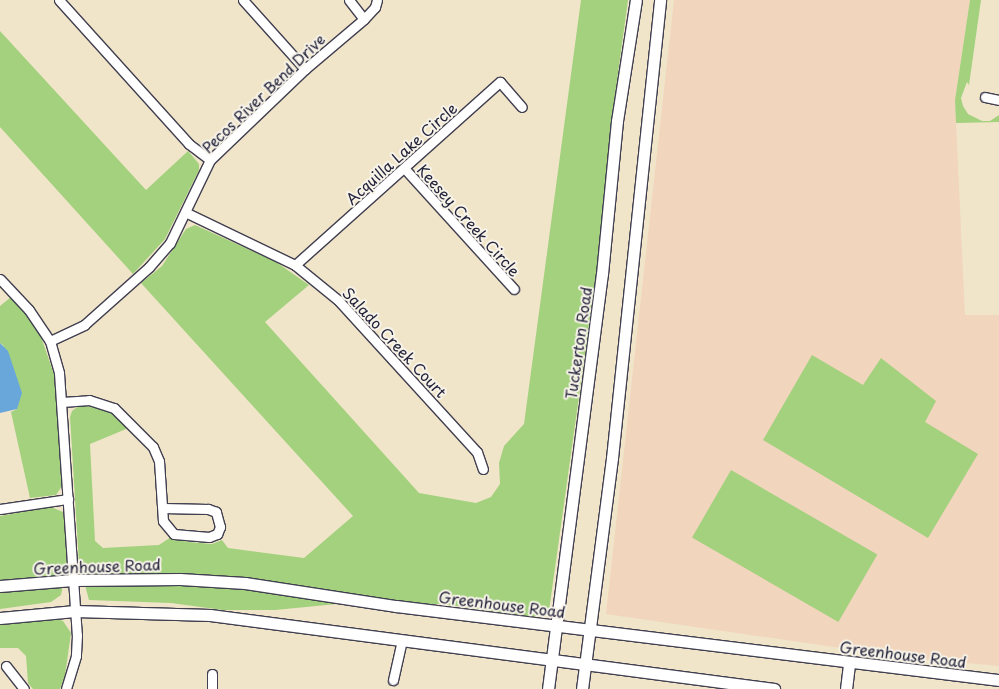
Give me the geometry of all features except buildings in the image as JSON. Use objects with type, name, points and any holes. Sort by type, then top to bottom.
[{"type":"main road","name":"Tuckerton Road","points":[[548,689],[558,626],[602,274],[617,121],[636,0]]},
{"type":"main road","points":[[582,689],[591,630],[660,0]]},
{"type":"main road","name":"Greenhouse Road","points":[[0,586],[73,580],[180,579],[245,583],[396,606],[999,680]]},
{"type":"main road","points":[[0,618],[75,611],[210,615],[586,666],[774,689]]},
{"type":"main road","points":[[846,689],[849,663]]},
{"type":"street","points":[[59,0],[189,144],[210,160]]},
{"type":"street","points":[[242,0],[305,69]]},
{"type":"street","points":[[349,0],[364,19]]},
{"type":"street","name":"Pecos River Bend Drive","points":[[50,341],[84,325],[149,267],[170,244],[187,213],[210,160],[305,69],[364,19],[375,7],[377,0]]},
{"type":"street","name":"Acquilla Lake Circle","points":[[295,265],[405,169],[500,82],[522,107]]},
{"type":"street","points":[[985,97],[999,100]]},
{"type":"street","name":"Keesey Creek Circle","points":[[405,169],[514,289]]},
{"type":"street","name":"Salado Creek Court","points":[[187,213],[295,265],[359,320],[477,452],[483,470]]},
{"type":"street","points":[[0,278],[28,310],[50,341],[59,373],[75,611],[76,656],[66,689]]},
{"type":"street","points":[[62,402],[90,400],[114,408],[132,423],[154,447],[159,461],[163,521],[174,534],[209,537],[217,534],[220,527],[216,512],[208,509],[163,508]]},
{"type":"street","points":[[0,510],[68,499]]},
{"type":"street","points":[[392,680],[402,640]]},
{"type":"street","points":[[6,666],[24,689]]},
{"type":"street","points":[[212,674],[212,689]]},
{"type":"shaded area","points":[[674,0],[970,0],[955,100],[956,123],[965,315],[999,315],[999,666],[903,657],[606,614]]},
{"type":"green space","points":[[581,0],[628,0],[611,124],[602,232],[549,611],[534,617],[442,604],[337,604],[275,610],[223,610],[171,603],[89,600],[79,563],[70,417],[72,411],[80,405],[106,410],[131,427],[90,444],[95,541],[103,548],[159,545],[171,537],[188,542],[212,544],[222,540],[228,548],[304,558],[353,516],[141,283],[162,266],[186,229],[195,225],[276,262],[309,285],[265,322],[419,493],[476,503],[491,497],[500,484],[499,463],[504,446],[524,424]]},
{"type":"green space","points":[[970,0],[981,0],[969,85],[967,82],[961,98],[968,114],[982,121],[990,121],[999,115],[999,122],[956,123],[955,100]]},
{"type":"green space","points":[[0,31],[146,190],[188,151],[199,164],[199,170],[165,239],[133,274],[0,127]]},
{"type":"green space","points":[[11,297],[39,331],[56,380],[62,486],[56,495],[30,498],[11,412],[17,409],[3,345],[0,343],[0,306]]},
{"type":"green space","points":[[812,355],[863,385],[881,358],[936,401],[925,422],[978,454],[928,538],[763,440]]},
{"type":"green space","points":[[731,470],[877,554],[838,622],[692,538]]},
{"type":"green space","points":[[51,507],[63,512],[64,519],[67,565],[61,595],[51,602],[0,609],[0,516]]},
{"type":"green space","points":[[57,619],[63,621],[71,633],[65,675],[60,689],[33,689],[28,683],[26,656],[18,648],[0,648],[0,625]]},
{"type":"water","points":[[0,343],[8,351],[22,393],[17,409],[0,413]]}]
